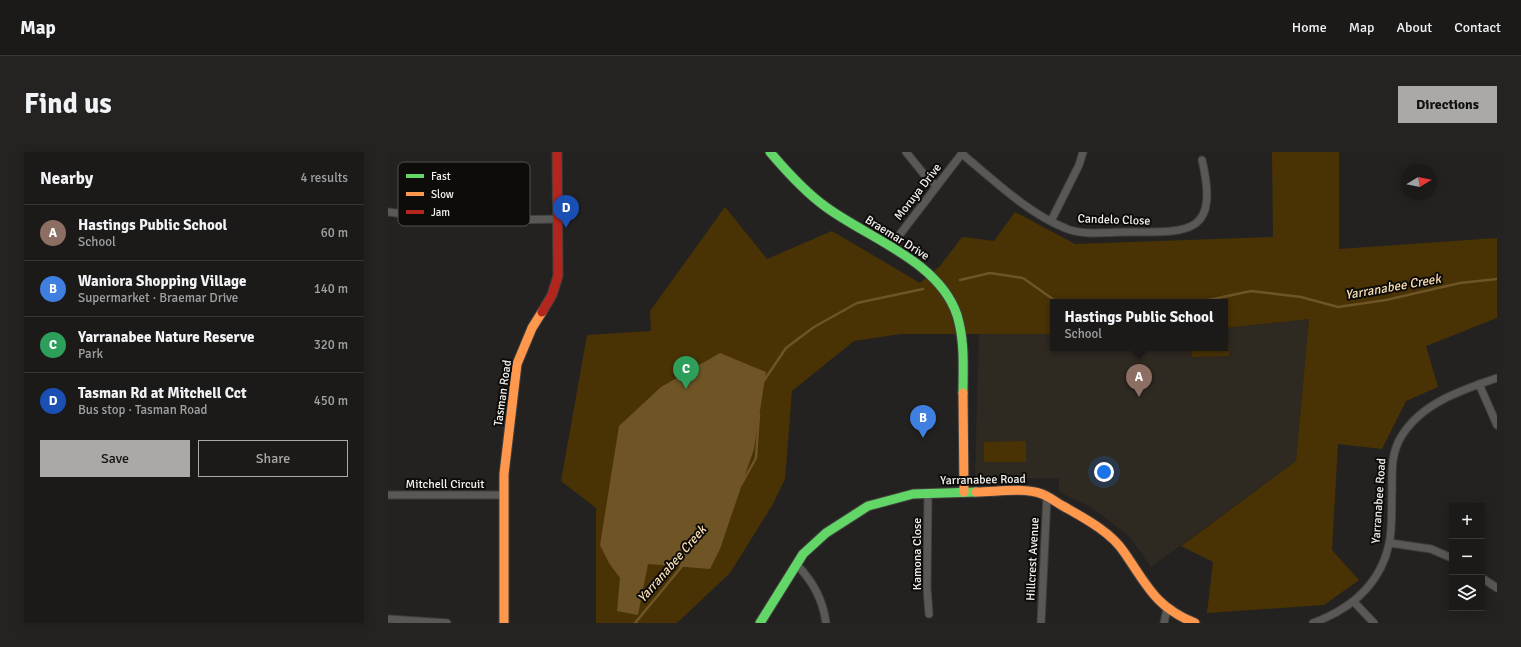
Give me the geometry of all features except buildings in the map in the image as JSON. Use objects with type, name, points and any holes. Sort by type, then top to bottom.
[{"type":"street","name":"Tasman Road","points":[[504,623],[503,495],[517,364],[529,334],[556,286],[559,251],[557,152]]},
{"type":"street","name":"Braemar Drive","points":[[770,152],[795,180],[834,213],[924,268],[933,276],[950,299],[960,324],[964,364],[964,492]]},
{"type":"street","points":[[906,152],[927,178],[937,186]]},
{"type":"street","points":[[1051,221],[1079,165],[1083,152]]},
{"type":"street","name":"Moruya Drive","points":[[890,246],[962,153]]},
{"type":"street","name":"Candelo Close","points":[[962,153],[1035,213],[1066,229],[1077,231],[1173,232],[1194,226],[1205,209],[1208,199],[1208,186],[1202,160]]},
{"type":"street","points":[[388,212],[398,213]]},
{"type":"street","points":[[530,220],[559,219]]},
{"type":"street","name":"Yarranabee Road","points":[[1313,623],[1344,610],[1354,602],[1378,572],[1384,560],[1390,543],[1393,461],[1396,447],[1401,436],[1420,415],[1433,405],[1479,384],[1497,378]]},
{"type":"street","points":[[1479,384],[1497,425]]},
{"type":"street","name":"Yarranabee Road","points":[[760,623],[796,564],[804,554],[826,533],[868,506],[899,497],[928,493],[1024,491],[1036,492],[1047,496],[1082,516],[1112,538],[1123,550],[1150,592],[1167,609],[1180,617],[1195,623]]},
{"type":"street","name":"Kamona Close","points":[[928,493],[927,588],[929,614]]},
{"type":"street","name":"Mitchell Circuit","points":[[388,495],[503,495]]},
{"type":"street","name":"Hillcrest Avenue","points":[[1041,623],[1047,496]]},
{"type":"street","points":[[1390,543],[1431,549],[1449,557]]},
{"type":"street","points":[[796,564],[810,579],[817,590],[823,607],[826,623]]},
{"type":"street","points":[[1485,580],[1497,588]]},
{"type":"street","points":[[1354,602],[1374,623]]},
{"type":"street","points":[[1164,623],[1167,609]]},
{"type":"street","points":[[388,619],[447,623]]},
{"type":"shaded area","points":[[1272,152],[1339,152],[1339,249],[1497,238],[1497,318],[1426,346],[1438,387],[1406,401],[1382,449],[1338,444],[1332,550],[1359,580],[1324,605],[1207,613],[1213,562],[1181,546],[1296,461],[1309,319],[1228,328],[1228,299],[1050,299],[1050,334],[901,334],[854,341],[792,391],[785,479],[773,504],[730,573],[677,623],[596,623],[596,508],[561,481],[587,335],[651,331],[650,311],[725,207],[767,259],[832,231],[920,283],[940,266],[962,237],[994,241],[1015,212],[1075,244],[1273,237]]},
{"type":"shaded area","points":[[1309,319],[1296,461],[1151,567],[1130,537],[1091,507],[1059,492],[1059,478],[975,478],[979,334],[1050,334],[1050,351],[1228,351],[1228,328]]},
{"type":"shaded area","points":[[1228,337],[1229,356],[1192,357],[1192,351],[1228,351]]},
{"type":"shaded area","points":[[1026,441],[1026,462],[984,462],[984,442]]},
{"type":"water","points":[[720,353],[766,372],[754,449],[720,549],[710,569],[648,564],[638,615],[617,611],[620,578],[609,563],[600,545],[619,426],[661,387]]},
{"type":"waterway","name":"Yarranabee Creek","points":[[960,280],[990,273],[1023,278],[1053,299]]},
{"type":"waterway","name":"Yarranabee Creek","points":[[1213,299],[1251,291],[1301,297],[1338,307],[1386,300],[1460,283],[1497,279]]},
{"type":"waterway","name":"Yarranabee Creek","points":[[763,382],[786,348],[814,327],[857,303],[923,289]]},
{"type":"waterway","name":"Yarranabee Creek","points":[[741,485],[756,458],[759,414]]},
{"type":"waterway","name":"Yarranabee Creek","points":[[635,623],[683,565]]},
{"type":"traffic: fast","points":[[770,152],[796,181],[818,201],[919,265],[935,280],[948,296],[960,325],[963,354],[963,393]]},
{"type":"traffic: fast","points":[[760,623],[803,554],[826,533],[868,506],[913,494],[976,492]]},
{"type":"traffic: slow","points":[[504,623],[504,474],[517,364],[532,328],[542,312]]},
{"type":"traffic: slow","points":[[963,393],[964,492]]},
{"type":"traffic: slow","points":[[976,492],[1018,490],[1035,492],[1048,497],[1080,515],[1105,532],[1119,545],[1146,585],[1161,602],[1181,617],[1195,623]]},
{"type":"traffic: jam","points":[[542,312],[552,295],[558,276],[557,152]]},
{"type":"place","name":"Tasman Rd at Mitchell Cct","points":[[566,228]]},
{"type":"place","name":"Yarranabee Nature Reserve","points":[[686,389]]},
{"type":"place","name":"Hastings Public School","points":[[1139,397]]},
{"type":"place","name":"Waniora Shopping Village","points":[[923,438]]}]
